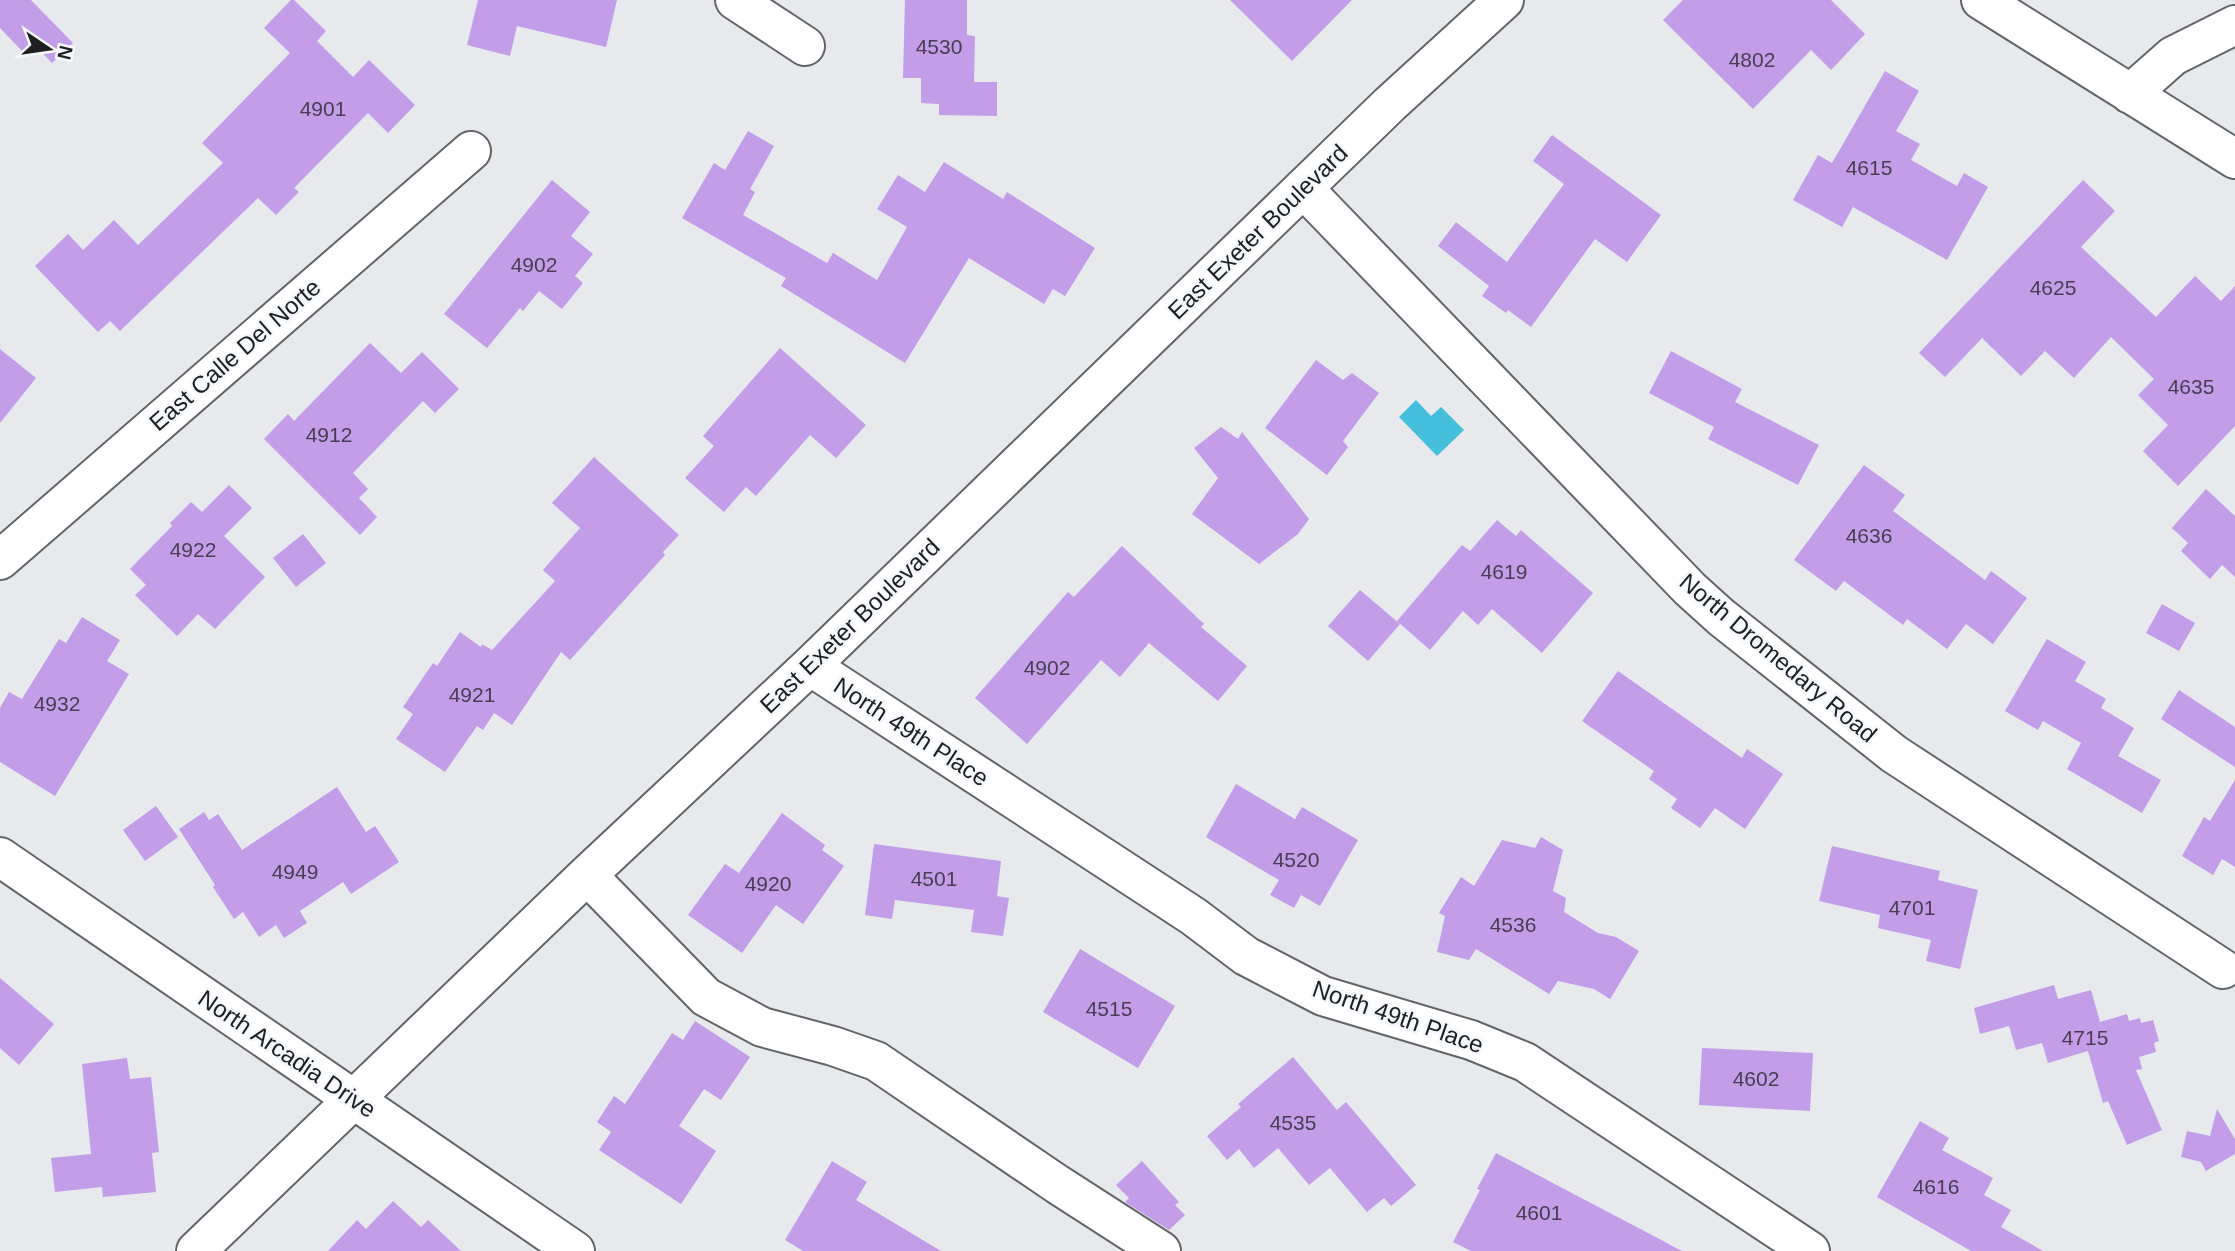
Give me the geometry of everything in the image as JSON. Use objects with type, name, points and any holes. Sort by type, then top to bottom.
[{"type":"street","points":[[735,0],[804,46]]},
{"type":"street","name":"East Exeter Boulevard","points":[[196,1251],[587,874],[810,666],[1390,104],[1504,0]]},
{"type":"street","points":[[1980,0],[2235,159]]},
{"type":"street","points":[[2130,94],[2173,57],[2235,25]]},
{"type":"street","name":"East Calle Del Norte","points":[[0,560],[471,151]]},
{"type":"street","name":"North Dromedary Road","points":[[1303,188],[1690,589],[1721,617],[1894,754],[2223,969]]},
{"type":"street","name":"North 49th Place","points":[[810,666],[1181,908],[1247,956],[1323,996],[1471,1040],[1525,1062],[1810,1251]]},
{"type":"street","name":"North Arcadia Drive","points":[[0,857],[575,1251]]},
{"type":"street","points":[[587,874],[706,997],[762,1027],[876,1061],[1056,1184],[1161,1251]]},
{"type":"water","points":[[1416,400],[1431,416],[1441,407],[1464,430],[1437,456],[1399,417]]},
{"type":"building","points":[[0,0],[31,0],[73,43],[52,63],[34,44],[25,54],[0,28]]},
{"type":"building","points":[[291,0],[326,31],[317,41],[353,77],[369,60],[415,105],[388,133],[368,113],[294,188],[299,192],[276,215],[258,198],[120,331],[110,321],[98,332],[35,266],[68,234],[83,250],[114,220],[138,245],[223,163],[202,143],[290,53],[264,28]]},
{"type":"building","points":[[478,0],[617,0],[606,47],[517,26],[510,56],[467,45]]},
{"type":"building","points":[[905,0],[967,0],[967,35],[975,36],[974,82],[997,82],[997,116],[939,115],[939,104],[921,103],[921,78],[903,78]]},
{"type":"building","points":[[1230,0],[1352,0],[1292,61]]},
{"type":"building","points":[[1683,0],[1831,0],[1865,34],[1831,70],[1811,50],[1753,109],[1663,20]]},
{"type":"building","points":[[1885,71],[1919,91],[1896,131],[1920,144],[1911,160],[1957,186],[1964,173],[1988,187],[1947,260],[1853,207],[1842,227],[1793,200],[1818,155],[1832,163]]},
{"type":"building","points":[[748,131],[774,146],[750,189],[755,192],[743,215],[827,263],[833,253],[877,280],[907,227],[877,209],[898,175],[925,192],[944,162],[1003,199],[1007,192],[1095,248],[1065,296],[1053,289],[1044,304],[969,258],[905,363],[781,286],[786,278],[682,218],[714,163],[725,170]]},
{"type":"building","points":[[1552,135],[1661,215],[1627,262],[1595,239],[1531,327],[1482,296],[1489,286],[1438,246],[1456,222],[1507,262],[1564,184],[1533,161]]},
{"type":"building","points":[[552,180],[590,212],[571,236],[593,254],[575,276],[583,283],[562,309],[539,291],[523,311],[520,308],[487,348],[444,314]]},
{"type":"building","points":[[2083,180],[2115,211],[2081,247],[2156,317],[2195,276],[2221,301],[2235,286],[2235,426],[2178,486],[2143,451],[2168,425],[2138,395],[2154,379],[2111,337],[2074,378],[2045,351],[2021,376],[1982,338],[1945,377],[1919,353]]},
{"type":"building","points":[[370,343],[401,373],[422,352],[459,389],[435,413],[423,401],[353,473],[368,489],[359,498],[377,517],[360,535],[264,439],[288,414],[294,421]]},
{"type":"building","points":[[780,348],[866,425],[836,458],[810,435],[756,496],[746,487],[724,512],[685,478],[714,446],[703,436]]},
{"type":"building","points":[[0,349],[36,378],[0,423]]},
{"type":"building","points":[[1671,351],[1742,389],[1735,402],[1819,445],[1798,485],[1708,439],[1714,427],[1649,393]]},
{"type":"building","points":[[1316,360],[1343,380],[1352,373],[1379,393],[1343,441],[1348,447],[1327,475],[1265,428]]},
{"type":"building","points":[[1221,427],[1238,439],[1242,432],[1309,519],[1298,534],[1259,564],[1192,514],[1218,478],[1194,448]]},
{"type":"building","points":[[594,457],[679,535],[663,552],[665,555],[570,660],[561,652],[512,725],[494,713],[483,730],[477,726],[445,772],[396,739],[413,714],[403,707],[433,663],[437,666],[460,632],[481,647],[482,644],[492,650],[555,581],[543,570],[580,528],[552,503]]},
{"type":"building","points":[[1864,465],[1905,495],[1893,511],[1985,580],[1991,571],[2027,598],[1993,644],[1966,624],[1947,649],[1907,619],[1903,625],[1844,581],[1836,591],[1794,560]]},
{"type":"building","points":[[229,485],[252,508],[224,536],[265,577],[215,629],[198,614],[177,636],[135,595],[146,585],[130,569],[172,526],[170,523],[191,502],[202,512]]},
{"type":"building","points":[[2206,489],[2235,516],[2235,577],[2222,565],[2210,579],[2181,551],[2188,543],[2172,528]]},
{"type":"building","points":[[1497,520],[1516,536],[1521,530],[1593,593],[1542,653],[1492,609],[1478,625],[1463,611],[1430,650],[1397,621],[1462,545],[1470,551]]},
{"type":"building","points":[[303,534],[326,563],[296,587],[273,558]]},
{"type":"building","points":[[1122,546],[1204,624],[1201,627],[1247,666],[1218,701],[1149,643],[1120,677],[1101,660],[1027,744],[975,698],[1068,592],[1074,597]]},
{"type":"building","points":[[1360,590],[1400,624],[1368,661],[1328,626]]},
{"type":"building","points":[[2162,604],[2195,623],[2179,651],[2146,633]]},
{"type":"building","points":[[82,617],[120,640],[107,661],[129,674],[55,796],[0,762],[0,708],[9,692],[22,699],[59,639],[66,643]]},
{"type":"building","points":[[2047,639],[2086,662],[2075,681],[2106,699],[2101,708],[2134,728],[2118,756],[2161,780],[2142,813],[2067,769],[2081,743],[2043,721],[2038,730],[2005,711]]},
{"type":"building","points":[[1618,671],[1742,758],[1747,749],[1783,774],[1745,829],[1715,808],[1700,828],[1671,808],[1677,799],[1649,779],[1654,771],[1582,721]]},
{"type":"building","points":[[2179,690],[2235,727],[2235,767],[2161,719]]},
{"type":"building","points":[[2235,780],[2235,867],[2222,859],[2213,875],[2182,856],[2204,817],[2210,821]]},
{"type":"building","points":[[1236,784],[1295,819],[1302,807],[1358,840],[1320,906],[1301,895],[1294,908],[1270,895],[1279,880],[1206,837]]},
{"type":"building","points":[[337,787],[366,832],[375,826],[399,862],[351,894],[343,882],[300,911],[307,923],[284,938],[276,925],[259,937],[243,912],[234,919],[179,829],[204,812],[209,820],[218,814],[242,850]]},
{"type":"building","points":[[156,806],[178,837],[145,861],[123,830]]},
{"type":"building","points":[[782,813],[825,845],[822,850],[844,866],[803,924],[776,905],[742,953],[688,915],[725,864],[739,873]]},
{"type":"building","points":[[1541,837],[1563,850],[1553,891],[1566,898],[1564,912],[1598,933],[1616,937],[1639,951],[1610,999],[1594,989],[1558,981],[1549,994],[1476,949],[1469,960],[1437,952],[1445,916],[1439,913],[1461,877],[1474,886],[1502,840],[1535,848]]},
{"type":"building","points":[[874,844],[1001,861],[997,896],[1009,898],[1003,936],[971,932],[974,910],[895,900],[892,919],[865,915]]},
{"type":"building","points":[[1832,846],[1940,871],[1938,880],[1978,890],[1960,969],[1926,961],[1931,940],[1878,928],[1880,915],[1819,901]]},
{"type":"building","points":[[1080,949],[1175,1006],[1138,1068],[1043,1012]]},
{"type":"building","points":[[0,978],[54,1024],[19,1065],[0,1048]]},
{"type":"building","points":[[2054,985],[2058,999],[2091,990],[2100,1022],[2127,1014],[2129,1021],[2140,1018],[2141,1023],[2153,1020],[2159,1041],[2154,1043],[2156,1052],[2139,1057],[2142,1069],[2136,1070],[2162,1130],[2127,1145],[2108,1101],[2103,1103],[2088,1051],[2048,1063],[2042,1043],[2016,1050],[2009,1026],[1980,1034],[1974,1008]]},
{"type":"building","points":[[695,1021],[750,1057],[721,1100],[704,1089],[679,1126],[716,1151],[681,1204],[599,1150],[611,1132],[597,1122],[614,1096],[625,1104],[672,1033],[683,1040]]},
{"type":"building","points":[[1702,1048],[1813,1053],[1810,1111],[1699,1105]]},
{"type":"building","points":[[1293,1057],[1337,1110],[1346,1102],[1416,1185],[1391,1206],[1384,1198],[1367,1212],[1330,1168],[1309,1185],[1278,1148],[1254,1168],[1239,1149],[1227,1160],[1207,1136],[1241,1107],[1238,1104]]},
{"type":"building","points":[[127,1058],[130,1079],[151,1077],[159,1152],[152,1153],[156,1192],[103,1197],[102,1187],[55,1192],[51,1158],[91,1154],[82,1064]]},
{"type":"building","points":[[2217,1109],[2235,1139],[2235,1154],[2206,1171],[2201,1162],[2181,1157],[2187,1131],[2210,1136]]},
{"type":"building","points":[[1920,1121],[1949,1138],[1942,1150],[1993,1178],[1984,1195],[2011,1210],[2001,1227],[2043,1251],[1971,1251],[1877,1197]]},
{"type":"building","points":[[1496,1153],[1682,1251],[1471,1251],[1453,1242]]},
{"type":"building","points":[[832,1161],[867,1182],[856,1200],[941,1251],[803,1251],[785,1240]]},
{"type":"building","points":[[1142,1161],[1179,1202],[1175,1205],[1185,1215],[1169,1230],[1125,1202],[1129,1198],[1116,1185]]},
{"type":"building","points":[[393,1201],[421,1227],[428,1220],[461,1251],[328,1251],[357,1220],[366,1229]]}]
